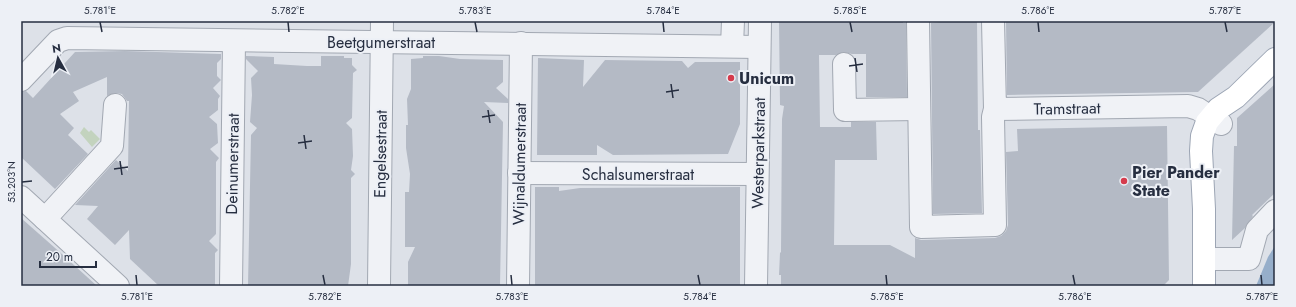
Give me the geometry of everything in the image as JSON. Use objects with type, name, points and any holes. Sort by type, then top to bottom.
[{"type":"main road","points":[[1214,286],[1209,259],[1204,209],[1201,151],[1202,136],[1207,122],[1216,121],[1224,103],[1236,97],[1275,59]]},
{"type":"main road","points":[[1204,286],[1209,259]]},
{"type":"street","points":[[732,46],[733,21]]},
{"type":"street","name":"Westerparkstraat","points":[[756,286],[760,21]]},
{"type":"street","points":[[918,21],[921,226],[995,225],[993,21]]},
{"type":"street","name":"Beetgumerstraat","points":[[21,80],[58,41],[66,29],[234,41],[355,42],[382,31],[521,43],[759,47]]},
{"type":"street","name":"Engelsestraat","points":[[379,286],[382,31]]},
{"type":"street","name":"Deinumerstraat","points":[[230,286],[234,41]]},
{"type":"street","name":"Wijnaldumerstraat","points":[[518,286],[521,43]]},
{"type":"street","points":[[844,64],[844,110],[919,109]]},
{"type":"street","points":[[45,219],[112,146],[114,105]]},
{"type":"street","name":"Tramstraat","points":[[995,109],[1188,106],[1198,109],[1216,121]]},
{"type":"street","name":"Schalsumerstraat","points":[[519,173],[757,174]]},
{"type":"street","points":[[21,197],[118,286]]},
{"type":"street","points":[[1209,259],[1248,259],[1258,230],[1275,211]]},
{"type":"green space","points":[[84,127],[89,132],[91,130],[100,139],[92,147],[80,133]]},
{"type":"water","points":[[1275,246],[1275,286],[1256,286],[1268,257]]},
{"type":"building","points":[[779,21],[903,21],[903,23],[906,23],[907,97],[866,97],[866,54],[852,54],[844,52],[836,55],[819,55],[820,127],[851,127],[851,122],[876,122],[877,160],[835,160],[834,245],[890,245],[915,258],[915,238],[921,240],[995,238],[1001,236],[1006,231],[1008,225],[1006,152],[1018,151],[1017,129],[1167,126],[1169,280],[1163,286],[781,285],[781,275],[779,275],[781,252],[782,119],[784,106],[780,105]]},
{"type":"building","points":[[949,21],[977,21],[978,130],[980,130],[982,213],[933,214],[931,23]]},
{"type":"building","points":[[1006,21],[1275,22],[1198,92],[1007,95]]},
{"type":"building","points":[[125,51],[221,54],[221,59],[217,63],[217,76],[221,80],[213,88],[220,96],[218,99],[218,110],[209,117],[217,124],[218,143],[210,149],[219,158],[216,162],[216,234],[209,241],[218,250],[215,253],[215,286],[159,286],[130,259],[129,230],[115,245],[87,219],[98,206],[75,205],[116,160],[128,171],[129,101],[127,101],[122,94],[116,93],[107,96],[107,77],[73,92],[79,101],[60,114],[74,128],[68,135],[88,154],[55,189],[21,157],[21,92],[26,91],[33,98],[75,52]]},
{"type":"building","points":[[246,56],[274,57],[274,64],[307,66],[321,66],[321,56],[344,56],[344,58],[352,58],[352,65],[357,70],[353,73],[352,118],[346,123],[352,129],[353,156],[351,170],[355,174],[351,178],[351,264],[348,286],[248,286],[251,135],[257,128],[250,122],[252,95],[251,78],[258,71],[246,59]]},
{"type":"building","points":[[423,56],[503,60],[503,82],[496,88],[508,99],[508,103],[484,102],[503,122],[500,286],[408,286],[408,262],[415,247],[405,247],[405,192],[409,192],[410,174],[406,148],[406,125],[408,125],[407,99],[411,89],[411,59],[423,58]]},
{"type":"building","points":[[538,58],[584,60],[583,87],[605,60],[682,61],[688,68],[695,62],[740,62],[740,124],[728,154],[613,155],[597,145],[597,155],[537,155]]},
{"type":"building","points":[[1275,84],[1275,193],[1252,215],[1253,216],[1245,228],[1232,240],[1234,146],[1237,146],[1237,118]]},
{"type":"building","points":[[535,187],[559,187],[559,191],[580,188],[740,187],[740,286],[535,286]]},
{"type":"building","points":[[21,218],[63,255],[97,286],[21,286]]},
{"type":"place","name":"Unicum","points":[[731,78]]},
{"type":"place","name":"Pier Pander State","points":[[1124,181]]}]
